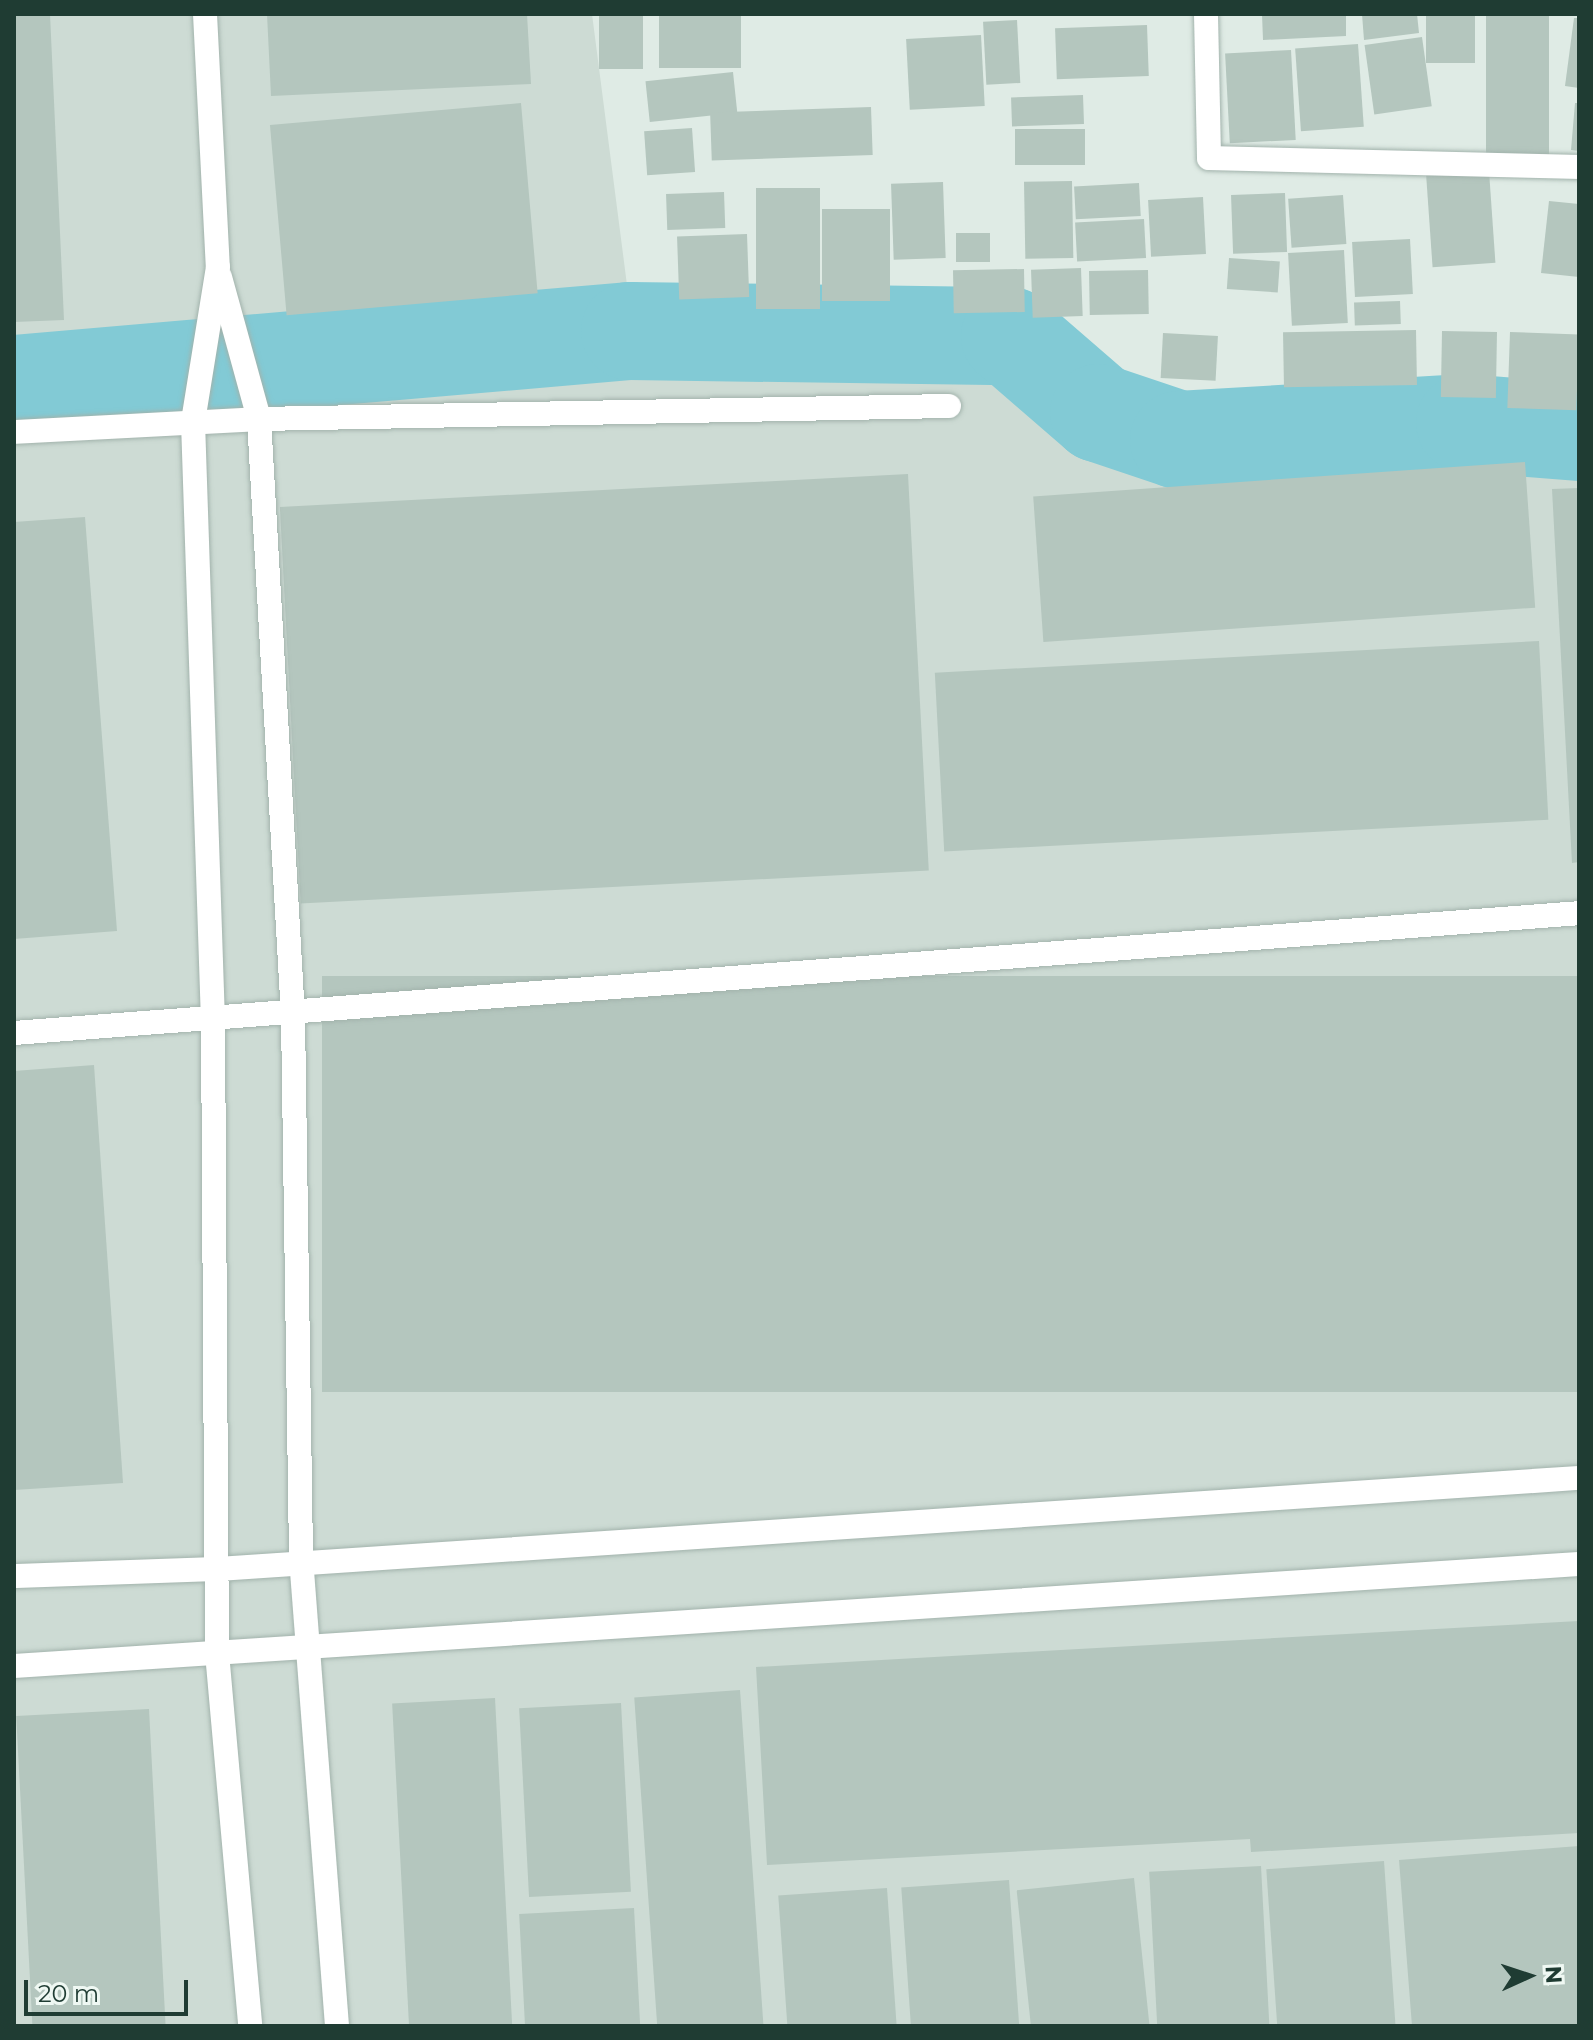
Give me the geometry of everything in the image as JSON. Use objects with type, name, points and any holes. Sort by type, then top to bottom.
[{"type":"street","points":[[205,14],[218,267],[193,422],[213,1022],[217,1653],[250,2026]]},
{"type":"street","points":[[1206,14],[1209,158],[1579,167]]},
{"type":"street","points":[[218,267],[259,419],[293,1016],[301,1558],[337,2026]]},
{"type":"street","points":[[14,432],[259,419],[949,406]]},
{"type":"street","points":[[14,1033],[293,1016],[1579,913]]},
{"type":"street","points":[[14,1576],[218,1569],[301,1558],[1579,1478]]},
{"type":"street","points":[[14,1666],[306,1650],[1579,1564]]},
{"type":"shaded area","points":[[14,14],[592,14],[631,316],[1012,317],[1143,451],[1579,454],[1579,2026],[14,2026]]},
{"type":"building","points":[[14,14],[50,14],[64,320],[14,322]]},
{"type":"building","points":[[267,14],[527,14],[531,84],[271,96]]},
{"type":"building","points":[[599,14],[643,14],[643,69],[599,69]]},
{"type":"building","points":[[659,14],[741,14],[741,68],[659,68]]},
{"type":"building","points":[[1262,14],[1346,14],[1346,36],[1263,40]]},
{"type":"building","points":[[1362,14],[1417,14],[1419,33],[1364,40]]},
{"type":"building","points":[[1426,14],[1475,14],[1475,63],[1426,63]]},
{"type":"building","points":[[1486,14],[1549,14],[1549,159],[1486,159]]},
{"type":"building","points":[[1574,18],[1579,18],[1579,88],[1565,86]]},
{"type":"building","points":[[1017,20],[1020,83],[986,85],[983,22]]},
{"type":"building","points":[[1147,25],[1149,76],[1057,79],[1055,28]]},
{"type":"building","points":[[981,35],[985,106],[910,110],[906,39]]},
{"type":"building","points":[[1422,37],[1432,106],[1374,114],[1365,45]]},
{"type":"building","points":[[1358,44],[1364,127],[1301,131],[1295,48]]},
{"type":"building","points":[[1291,50],[1296,140],[1230,143],[1225,53]]},
{"type":"building","points":[[733,72],[737,113],[650,122],[645,81]]},
{"type":"building","points":[[1083,95],[1084,124],[1012,126],[1011,98]]},
{"type":"building","points":[[521,103],[538,293],[287,315],[270,125]]},
{"type":"building","points":[[1575,103],[1579,103],[1579,151],[1571,150]]},
{"type":"building","points":[[871,107],[873,155],[712,161],[710,113]]},
{"type":"building","points":[[692,128],[695,172],[647,175],[644,131]]},
{"type":"building","points":[[1015,129],[1085,129],[1085,165],[1015,165]]},
{"type":"building","points":[[1489,171],[1495,263],[1433,267],[1426,175]]},
{"type":"building","points":[[1072,181],[1073,258],[1025,259],[1024,182]]},
{"type":"building","points":[[943,182],[946,258],[894,260],[891,184]]},
{"type":"building","points":[[1139,183],[1141,216],[1076,219],[1074,186]]},
{"type":"building","points":[[756,188],[820,188],[820,309],[756,309]]},
{"type":"building","points":[[724,192],[725,228],[667,230],[666,194]]},
{"type":"building","points":[[1285,193],[1287,252],[1233,254],[1231,195]]},
{"type":"building","points":[[1343,195],[1346,244],[1292,248],[1288,199]]},
{"type":"building","points":[[1203,197],[1206,254],[1151,257],[1148,200]]},
{"type":"building","points":[[1549,201],[1579,204],[1579,277],[1541,273]]},
{"type":"building","points":[[822,209],[890,209],[890,301],[822,301]]},
{"type":"building","points":[[1144,219],[1146,258],[1077,262],[1075,223]]},
{"type":"building","points":[[956,233],[990,233],[990,262],[956,262]]},
{"type":"building","points":[[747,234],[749,297],[679,299],[677,236]]},
{"type":"building","points":[[1410,239],[1413,294],[1355,297],[1352,242]]},
{"type":"building","points":[[1344,250],[1348,323],[1292,326],[1288,253]]},
{"type":"building","points":[[1229,258],[1280,262],[1278,292],[1227,289]]},
{"type":"building","points":[[1081,268],[1083,316],[1033,318],[1031,270]]},
{"type":"building","points":[[1024,269],[1025,312],[954,313],[953,270]]},
{"type":"building","points":[[1148,270],[1149,314],[1090,315],[1089,271]]},
{"type":"building","points":[[1400,301],[1401,324],[1355,326],[1354,303]]},
{"type":"building","points":[[1416,330],[1417,385],[1284,387],[1283,332]]},
{"type":"building","points":[[1442,331],[1497,332],[1496,398],[1441,397]]},
{"type":"building","points":[[1510,332],[1579,334],[1576,410],[1507,408]]},
{"type":"building","points":[[1163,333],[1218,336],[1216,381],[1161,378]]},
{"type":"building","points":[[1525,462],[1535,608],[1043,642],[1033,496]]},
{"type":"building","points":[[908,474],[929,870],[301,903],[280,507]]},
{"type":"building","points":[[1579,488],[1579,862],[1572,863],[1552,489]]},
{"type":"building","points":[[85,517],[117,931],[14,939],[14,522]]},
{"type":"building","points":[[1539,641],[1548,820],[944,851],[935,673]]},
{"type":"building","points":[[322,976],[1579,976],[1579,1392],[322,1392]]},
{"type":"building","points":[[94,1065],[123,1483],[14,1490],[14,1071]]},
{"type":"building","points":[[1579,1621],[1579,1833],[1251,1852],[1250,1839],[767,1865],[756,1667]]},
{"type":"building","points":[[740,1690],[763,2026],[657,2026],[634,1697]]},
{"type":"building","points":[[495,1698],[512,2026],[409,2026],[392,1703]]},
{"type":"building","points":[[621,1703],[631,1892],[529,1897],[519,1708]]},
{"type":"building","points":[[149,1709],[166,2026],[32,2026],[16,1716]]},
{"type":"building","points":[[1579,1846],[1579,2026],[1412,2026],[1399,1860]]},
{"type":"building","points":[[1384,1861],[1396,2026],[1277,2026],[1266,1869]]},
{"type":"building","points":[[1261,1866],[1269,2026],[1157,2026],[1149,1872]]},
{"type":"building","points":[[1134,1878],[1150,2026],[1031,2026],[1017,1890]]},
{"type":"building","points":[[1009,1880],[1019,2026],[911,2026],[901,1888]]},
{"type":"building","points":[[887,1888],[897,2026],[787,2026],[778,1896]]},
{"type":"building","points":[[634,1908],[640,2026],[525,2026],[519,1914]]},
{"type":"waterway","points":[[14,384],[630,331],[1010,336],[1099,413],[1179,440],[1465,423],[1579,432]]}]
